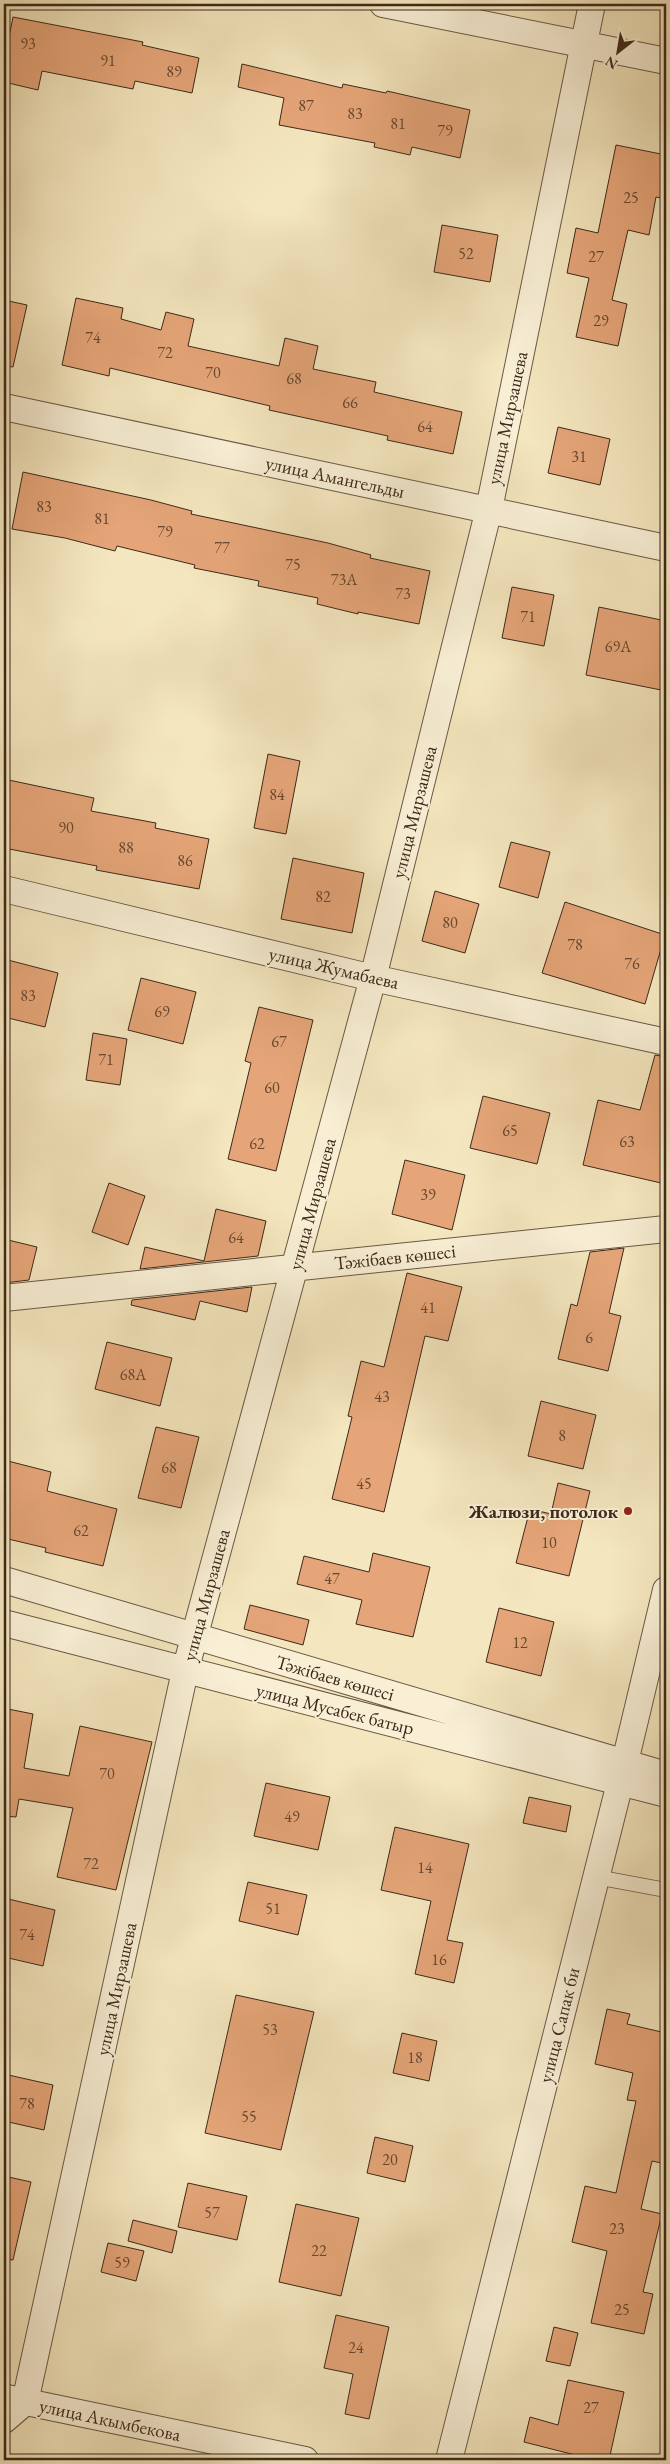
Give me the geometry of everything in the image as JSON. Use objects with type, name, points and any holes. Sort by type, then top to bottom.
[{"type":"street","points":[[383,4],[666,61]]},
{"type":"street","name":"улица Мирзашева","points":[[14,2400],[186,1671],[373,978],[488,509],[592,4]]},
{"type":"street","name":"улица Амангельды","points":[[4,407],[666,548]]},
{"type":"street","name":"улица Жумабаева","points":[[4,889],[373,978],[666,1042]]},
{"type":"street","name":"Тәжібаев көшесі","points":[[4,1298],[666,1229]]},
{"type":"street","name":"Тәжібаев көшесі","points":[[4,1580],[666,1775]]},
{"type":"street","name":"улица Сапак би","points":[[449,2460],[620,1783],[666,1590]]},
{"type":"street","name":"улица Мусабек батыр","points":[[4,1623],[666,1794]]},
{"type":"street","points":[[4,2420],[14,2400]]},
{"type":"street","name":"улица Акымбекова","points":[[14,2400],[305,2460]]},
{"type":"lane","points":[[596,1877],[666,1890]]},
{"type":"building","points":[[13,17],[143,42],[142,45],[199,58],[192,93],[135,81],[133,89],[42,71],[38,90],[4,82],[4,62]]},
{"type":"building","points":[[242,64],[342,88],[343,84],[386,93],[387,91],[470,110],[460,158],[412,147],[410,155],[374,147],[375,143],[279,125],[284,98],[238,87]]},
{"type":"building","points":[[616,145],[666,155],[666,199],[656,197],[649,235],[628,230],[612,300],[627,304],[618,346],[576,337],[589,278],[567,273],[576,228],[598,233]]},
{"type":"building","points":[[442,225],[498,235],[490,282],[434,272]]},
{"type":"building","points":[[76,298],[123,308],[121,319],[161,330],[166,312],[194,319],[188,346],[279,366],[285,338],[318,346],[313,369],[376,382],[374,392],[462,412],[453,454],[387,440],[388,436],[269,410],[270,406],[110,368],[109,376],[62,365]]},
{"type":"building","points":[[4,300],[27,305],[13,367],[4,366]]},
{"type":"building","points":[[558,427],[610,439],[600,485],[548,473]]},
{"type":"building","points":[[23,472],[151,500],[192,511],[191,514],[328,543],[371,555],[370,558],[430,571],[419,624],[358,612],[358,614],[317,604],[318,598],[258,586],[259,581],[194,568],[195,565],[117,546],[115,551],[65,538],[12,529]]},
{"type":"building","points":[[512,587],[554,595],[544,646],[502,638]]},
{"type":"building","points":[[599,607],[666,621],[666,691],[586,675]]},
{"type":"building","points":[[268,754],[300,761],[286,834],[254,828]]},
{"type":"building","points":[[4,779],[94,798],[91,811],[156,823],[155,828],[209,839],[199,889],[96,870],[97,866],[4,848]]},
{"type":"building","points":[[511,842],[550,852],[538,898],[499,887]]},
{"type":"building","points":[[293,858],[364,873],[352,933],[281,919]]},
{"type":"building","points":[[435,891],[479,904],[465,953],[422,941]]},
{"type":"building","points":[[565,902],[665,935],[645,1004],[542,973]]},
{"type":"building","points":[[4,959],[58,973],[45,1027],[4,1017]]},
{"type":"building","points":[[141,978],[196,992],[183,1044],[128,1030]]},
{"type":"building","points":[[259,1007],[313,1020],[276,1171],[228,1159],[251,1063],[245,1061]]},
{"type":"building","points":[[93,1033],[127,1039],[120,1085],[86,1080]]},
{"type":"building","points":[[655,1055],[666,1057],[666,1160],[661,1183],[583,1165],[598,1100],[640,1110]]},
{"type":"building","points":[[483,1096],[550,1113],[537,1164],[470,1148]]},
{"type":"building","points":[[405,1160],[465,1175],[452,1230],[392,1214]]},
{"type":"building","points":[[109,1183],[145,1196],[128,1245],[92,1232]]},
{"type":"building","points":[[216,1209],[266,1221],[258,1256],[140,1269],[145,1247],[204,1261]]},
{"type":"building","points":[[4,1239],[37,1247],[29,1280],[4,1283]]},
{"type":"building","points":[[624,1248],[609,1313],[621,1316],[608,1371],[558,1359],[571,1304],[577,1306],[590,1252]]},
{"type":"building","points":[[407,1273],[462,1287],[448,1341],[425,1336],[384,1512],[332,1499],[352,1417],[348,1416],[361,1361],[384,1367]]},
{"type":"building","points":[[252,1287],[247,1312],[200,1301],[195,1320],[131,1305],[132,1300]]},
{"type":"building","points":[[107,1342],[172,1358],[160,1406],[95,1389]]},
{"type":"building","points":[[541,1401],[596,1415],[583,1469],[528,1456]]},
{"type":"building","points":[[156,1427],[199,1437],[181,1508],[138,1498]]},
{"type":"building","points":[[4,1460],[51,1472],[47,1491],[117,1509],[103,1566],[45,1552],[46,1548],[4,1538]]},
{"type":"building","points":[[558,1483],[590,1491],[569,1576],[516,1563],[530,1509],[551,1514]]},
{"type":"building","points":[[373,1553],[430,1567],[413,1637],[356,1624],[362,1600],[297,1584],[304,1556],[369,1572]]},
{"type":"building","points":[[250,1605],[309,1620],[303,1645],[244,1629]]},
{"type":"building","points":[[499,1608],[554,1622],[541,1676],[486,1662]]},
{"type":"building","points":[[8,1709],[33,1714],[24,1768],[69,1776],[80,1726],[152,1742],[116,1890],[57,1877],[73,1808],[19,1799],[16,1817],[4,1816],[4,1735]]},
{"type":"building","points":[[266,1783],[330,1797],[318,1850],[254,1836]]},
{"type":"building","points":[[529,1797],[571,1806],[566,1832],[523,1823]]},
{"type":"building","points":[[395,1827],[469,1844],[447,1940],[463,1943],[454,1983],[415,1974],[431,1901],[381,1890]]},
{"type":"building","points":[[248,1882],[307,1895],[298,1935],[239,1921]]},
{"type":"building","points":[[4,1898],[55,1910],[43,1966],[4,1957]]},
{"type":"building","points":[[236,1995],[314,2012],[281,2150],[205,2133]]},
{"type":"building","points":[[607,2009],[630,2014],[627,2024],[666,2033],[666,2164],[652,2161],[641,2209],[662,2214],[643,2292],[653,2294],[644,2334],[591,2323],[607,2251],[572,2242],[585,2186],[616,2193],[636,2101],[627,2100],[633,2073],[595,2064]]},
{"type":"building","points":[[402,2033],[437,2041],[429,2081],[393,2073]]},
{"type":"building","points":[[4,2074],[53,2085],[44,2130],[4,2121]]},
{"type":"building","points":[[375,2137],[413,2146],[405,2182],[367,2173]]},
{"type":"building","points":[[4,2176],[31,2182],[13,2260],[4,2259]]},
{"type":"building","points":[[188,2183],[247,2196],[237,2240],[178,2227]]},
{"type":"building","points":[[296,2204],[359,2218],[341,2296],[279,2282]]},
{"type":"building","points":[[133,2220],[177,2231],[172,2253],[128,2241]]},
{"type":"building","points":[[108,2243],[144,2251],[136,2281],[101,2272]]},
{"type":"building","points":[[336,2315],[389,2327],[369,2419],[345,2414],[353,2374],[324,2368]]},
{"type":"building","points":[[554,2327],[578,2333],[570,2366],[546,2361]]},
{"type":"building","points":[[568,2380],[624,2392],[609,2460],[595,2460],[524,2442],[530,2417],[558,2425]]},
{"type":"place","name":"Жалюзи, потолок","points":[[628,1511]]}]
